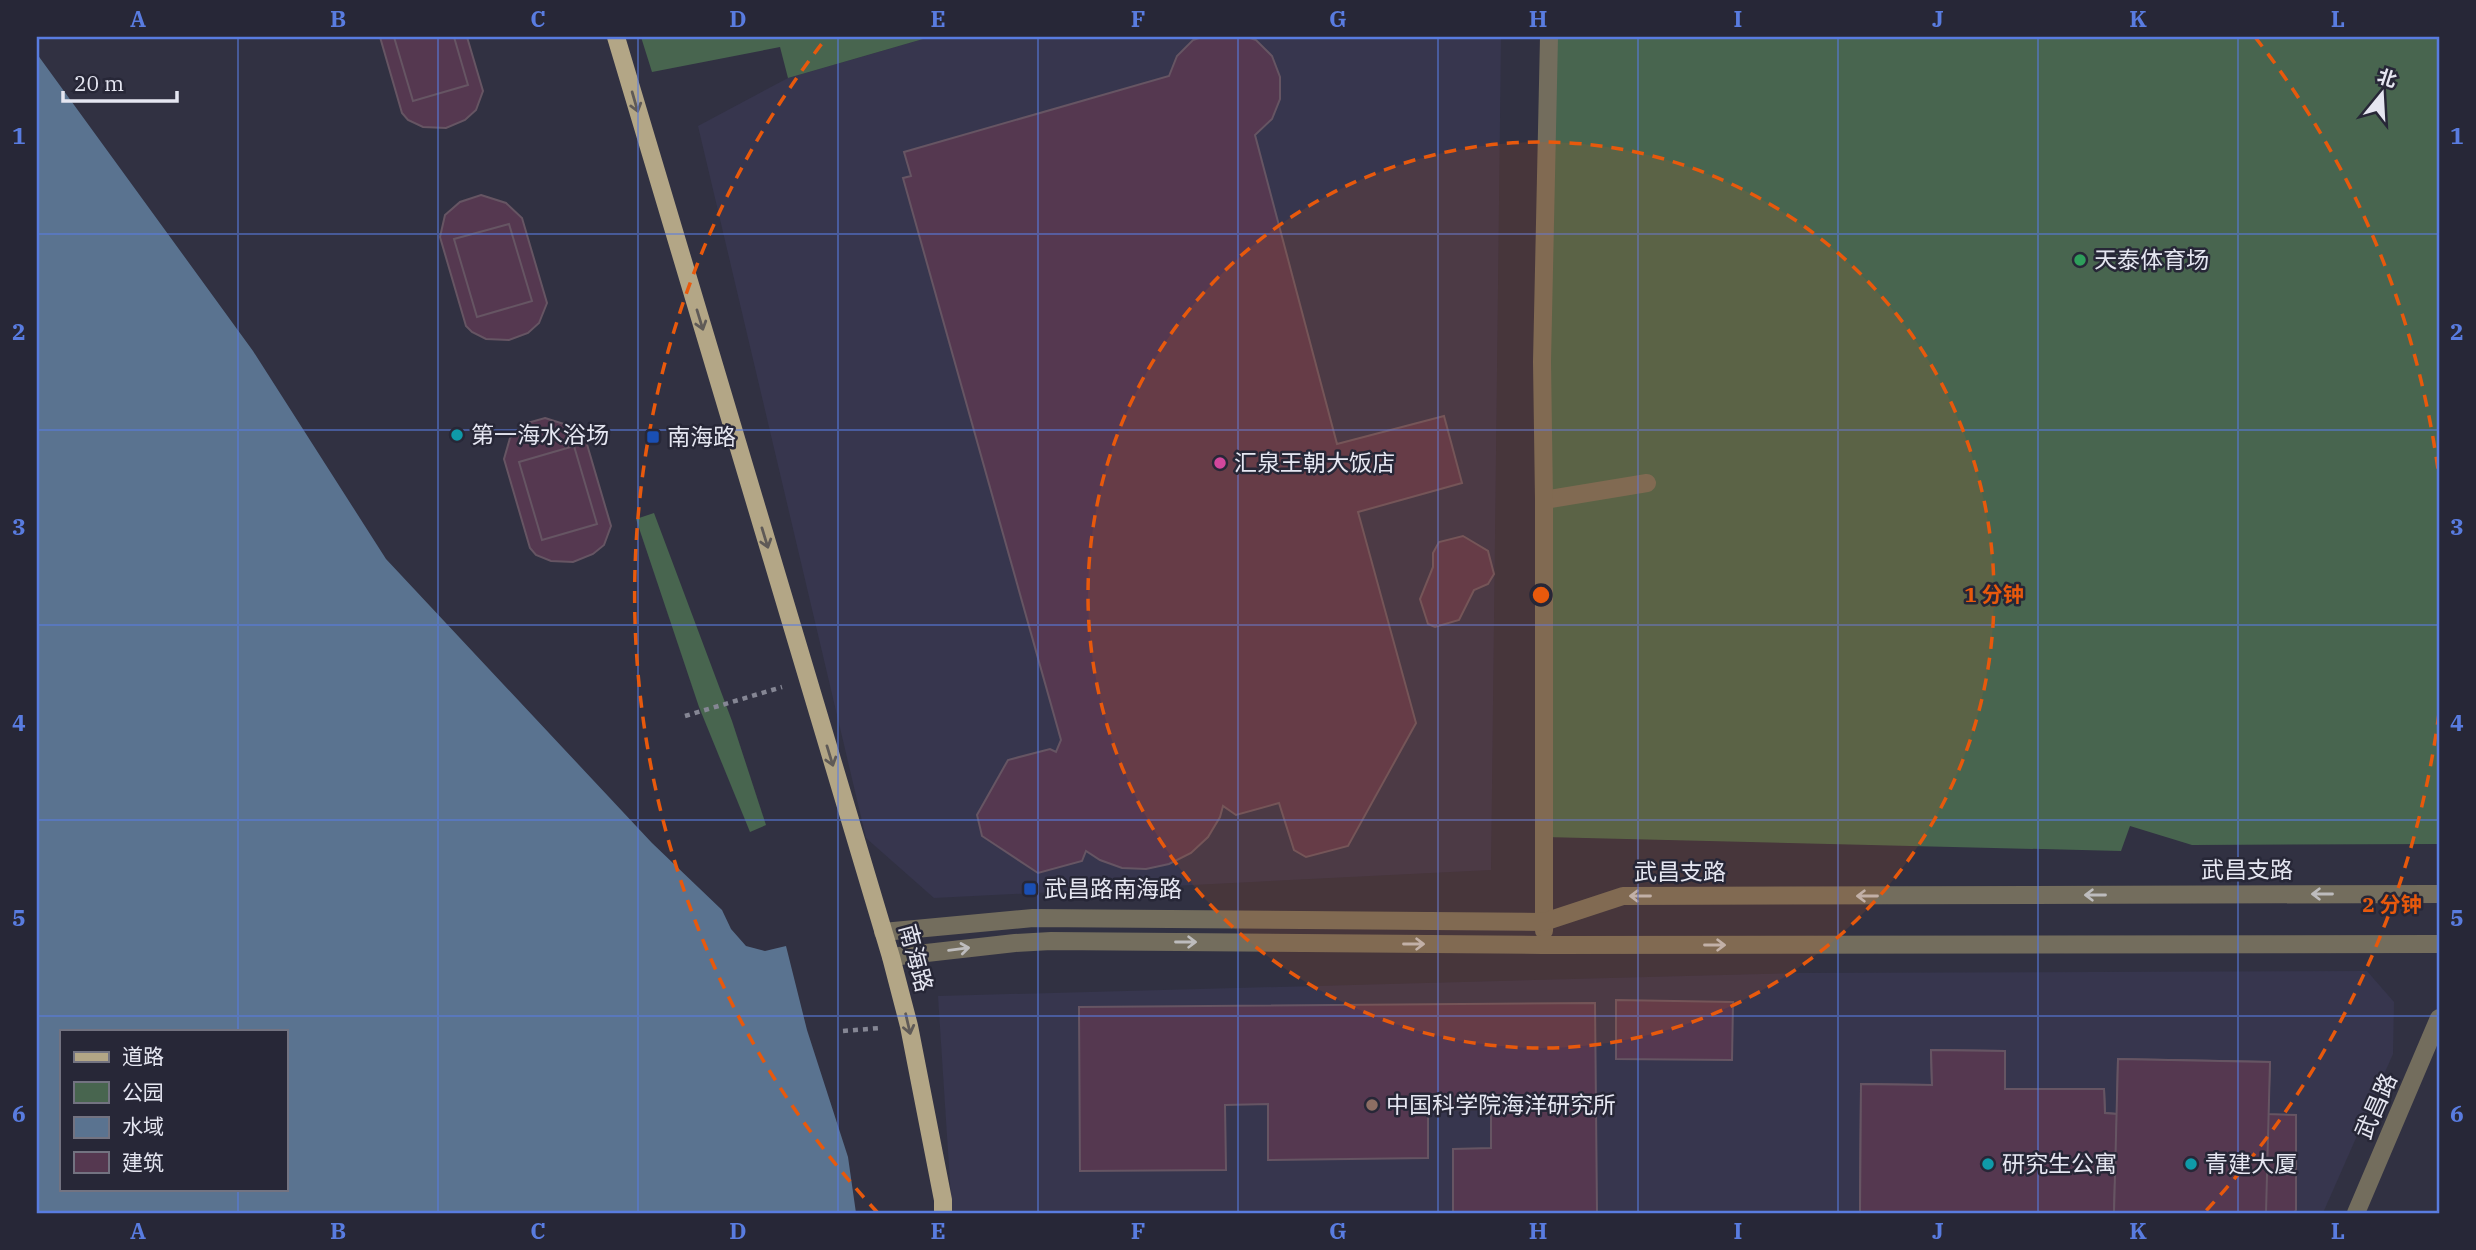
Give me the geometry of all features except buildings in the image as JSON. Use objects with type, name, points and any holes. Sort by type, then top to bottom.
[{"type":"main road","name":"南海路","points":[[616,37],[891,957],[908,1026],[943,1200],[943,1213]]},
{"type":"street","points":[[1544,945],[1542,362],[1549,37]]},
{"type":"street","points":[[1544,500],[1647,483]]},
{"type":"street","name":"武昌支路","points":[[883,932],[1033,918],[1544,922],[1623,897],[2439,894]]},
{"type":"street","points":[[891,957],[1051,941],[1544,945],[2439,944]]},
{"type":"street","name":"武昌路","points":[[2356,1213],[2439,1018]]},
{"type":"path","points":[[685,716],[807,680]]},
{"type":"path","points":[[842,1031],[908,1026]]},
{"type":"shaded area","points":[[930,37],[1501,37],[1491,870],[934,898],[866,838],[698,126],[788,78]]},
{"type":"shaded area","points":[[2367,971],[2394,1002],[2393,1054],[2323,1213],[952,1213],[938,996],[1799,973]]},
{"type":"green space","points":[[641,37],[930,37],[788,78],[780,47],[652,72]]},
{"type":"green space","name":"天泰体育场","points":[[1549,37],[2439,37],[2439,844],[2192,845],[2130,826],[2121,851],[1544,837]]},
{"type":"green space","points":[[654,513],[732,721],[766,825],[750,832],[699,707],[636,519]]},
{"type":"water","points":[[37,54],[253,351],[386,559],[652,843],[722,910],[731,929],[746,946],[765,951],[786,946],[807,1030],[848,1157],[856,1213],[37,1213]]},
{"type":"place","name":"天泰体育场","points":[[2080,260]]},
{"type":"place","name":"第一海水浴场","points":[[457,435]]},
{"type":"place","name":"南海路","points":[[653,437]]},
{"type":"place","name":"汇泉王朝大饭店","points":[[1220,463]]},
{"type":"place","name":"武昌路南海路","points":[[1030,889]]},
{"type":"place","name":"中国科学院海洋研究所","points":[[1372,1105]]},
{"type":"place","name":"研究生公寓","points":[[1988,1164]]},
{"type":"place","name":"青建大厦","points":[[2191,1164]]}]
